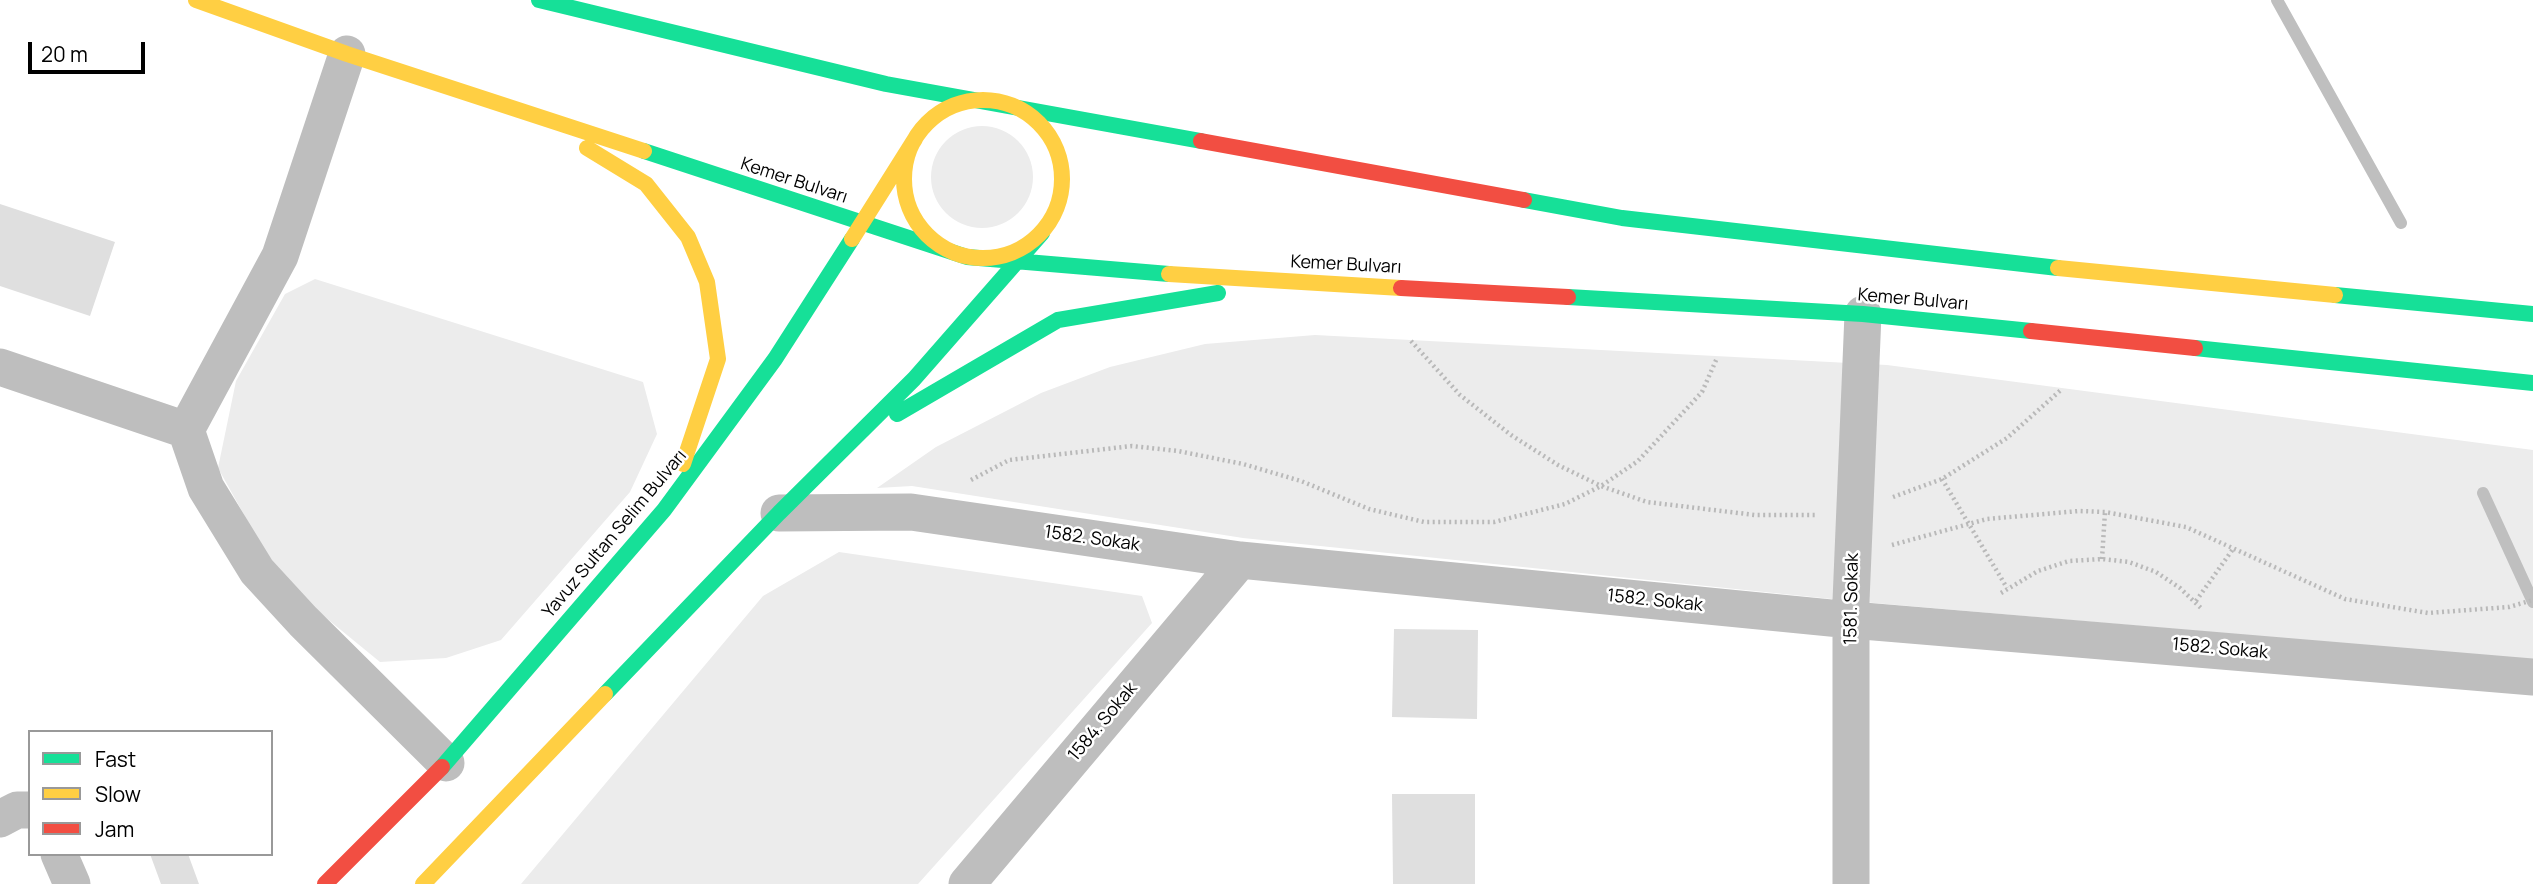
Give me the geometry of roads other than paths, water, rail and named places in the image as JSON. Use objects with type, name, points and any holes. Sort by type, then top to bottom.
[{"type":"main road","name":"Kemer Bulvarı","points":[[195,0],[347,54],[529,111],[967,257],[1290,281],[1863,314],[2533,383]]},
{"type":"main road","points":[[539,0],[886,84],[1622,218],[2080,271],[2533,314]]},
{"type":"main road","points":[[423,884],[779,513],[914,379],[1042,233],[1057,210],[1063,183],[1060,156],[1047,132],[1027,113],[1002,103],[977,100],[953,106],[931,120],[915,139],[906,162],[904,187],[911,211],[925,233],[944,248],[967,257],[995,258],[1021,249],[1042,233]]},
{"type":"main road","points":[[529,111],[646,184],[688,237],[707,282],[718,359],[695,435],[664,510]]},
{"type":"main road","name":"Yavuz Sultan Selim Bulvarı","points":[[325,884],[446,763],[664,510],[775,359],[915,139]]},
{"type":"main road","points":[[850,442],[1058,320],[1290,281]]},
{"type":"street","points":[[347,54],[281,256],[186,430],[206,488],[257,570],[303,621],[446,763]]},
{"type":"street","name":"1581. Sokak","points":[[1851,884],[1851,620],[1863,314]]},
{"type":"street","points":[[0,367],[186,430]]},
{"type":"street","name":"1582. Sokak","points":[[779,513],[911,512],[1240,560],[1851,620],[2533,677]]},
{"type":"street","name":"1584. Sokak","points":[[967,884],[1240,560]]},
{"type":"street","points":[[0,819],[17,810],[28,810]]},
{"type":"street","points":[[60,856],[72,884]]},
{"type":"waterway","points":[[2277,0],[2401,223]]},
{"type":"waterway","points":[[2483,493],[2533,602]]}]
